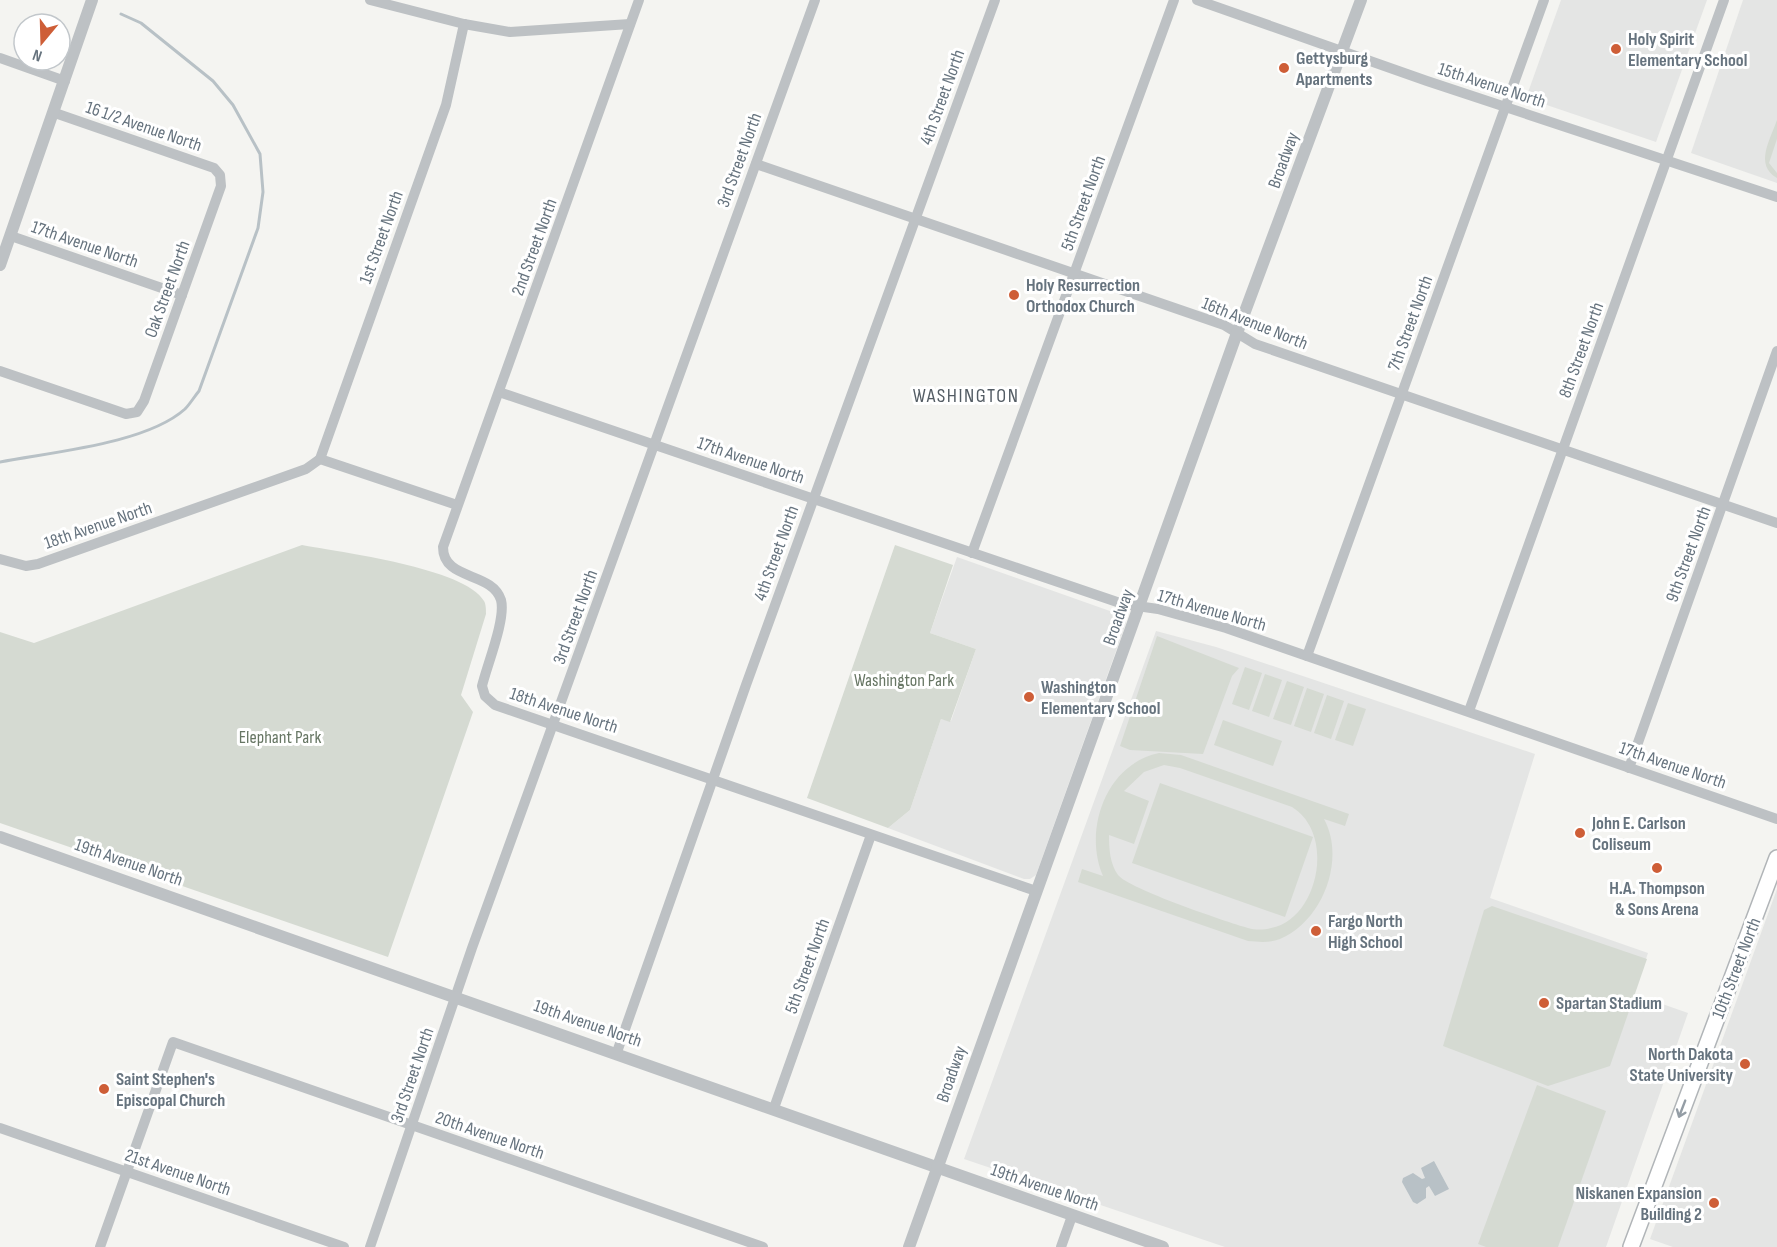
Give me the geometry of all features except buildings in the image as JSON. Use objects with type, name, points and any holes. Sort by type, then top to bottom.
[{"type":"main road","name":"10th Street North","points":[[1631,1247],[1777,858]]},
{"type":"street","points":[[0,265],[55,113],[92,0]]},
{"type":"street","points":[[370,0],[464,24],[510,32],[630,24]]},
{"type":"street","name":"2nd Street North","points":[[457,505],[639,0]]},
{"type":"street","name":"3rd Street North","points":[[370,1247],[553,724],[815,0]]},
{"type":"street","name":"4th Street North","points":[[617,1052],[813,499],[995,0]]},
{"type":"street","name":"5th Street North","points":[[972,553],[1174,0]]},
{"type":"street","name":"15th Avenue North","points":[[1197,0],[1505,108],[1777,197]]},
{"type":"street","name":"Broadway","points":[[909,1247],[1036,891],[1141,607],[1237,333],[1361,0]]},
{"type":"street","name":"7th Street North","points":[[1307,657],[1544,0]]},
{"type":"street","name":"8th Street North","points":[[1469,711],[1725,0]]},
{"type":"street","name":"1st Street North","points":[[320,459],[446,105],[464,24]]},
{"type":"street","points":[[0,58],[65,81]]},
{"type":"street","name":"16 1/2 Avenue North","points":[[55,113],[208,165],[220,175]]},
{"type":"street","name":"16th Avenue North","points":[[756,164],[1224,325],[1255,344],[1777,523]]},
{"type":"street","name":"Oak Street North","points":[[0,370],[126,414],[137,412],[142,407],[221,186],[220,175]]},
{"type":"street","name":"17th Avenue North","points":[[11,236],[182,295]]},
{"type":"street","name":"9th Street North","points":[[1629,768],[1777,351]]},
{"type":"street","name":"17th Avenue North","points":[[499,392],[1123,604],[1158,609],[1226,628],[1777,819]]},
{"type":"street","points":[[320,459],[457,505]]},
{"type":"street","name":"18th Avenue North","points":[[0,559],[26,566],[38,564],[306,469],[320,459]]},
{"type":"street","name":"18th Avenue North","points":[[457,505],[442,547],[444,560],[451,567],[487,584],[501,600],[502,614],[482,686],[485,696],[495,705],[1036,891]]},
{"type":"street","name":"5th Street North","points":[[774,1108],[872,835]]},
{"type":"street","name":"19th Avenue North","points":[[0,837],[617,1052],[1163,1247]]},
{"type":"street","name":"20th Avenue North","points":[[127,1172],[173,1042],[763,1247]]},
{"type":"street","name":"21st Avenue North","points":[[0,1128],[345,1247]]},
{"type":"street","points":[[100,1247],[127,1172]]},
{"type":"street","points":[[1060,1247],[1072,1216]]},
{"type":"shaded area","name":"Holy Spirit Elementary School","points":[[1561,0],[1707,0],[1656,142],[1526,98]]},
{"type":"shaded area","points":[[1743,0],[1777,0],[1777,183],[1691,153]]},
{"type":"shaded area","name":"Washington Elementary School","points":[[957,557],[1124,616],[1126,623],[1036,875],[1030,879],[1024,879],[888,828],[910,810],[941,719],[951,721],[976,649],[930,633]]},
{"type":"shaded area","name":"Fargo North High School","points":[[1156,631],[1216,647],[1535,754],[1490,898],[1648,953],[1634,994],[1688,1013],[1606,1247],[1225,1247],[964,1159]]},
{"type":"shaded area","name":"North Dakota State University","points":[[1777,889],[1777,1247],[1673,1247],[1650,1239]]},
{"type":"shaded area","points":[[1434,1161],[1449,1189],[1435,1196],[1429,1186],[1426,1188],[1426,1198],[1417,1204],[1413,1202],[1402,1182],[1403,1178],[1413,1173],[1422,1179],[1425,1178],[1421,1168]]},
{"type":"green space","points":[[1777,120],[1777,139],[1769,163],[1777,173],[1777,178],[1770,173],[1765,159]]},
{"type":"green space","name":"Elephant Park","points":[[302,545],[400,563],[453,579],[473,589],[486,605],[486,614],[461,695],[473,712],[388,957],[0,823],[0,632],[34,643]]},
{"type":"green space","name":"Washington Park","points":[[895,545],[953,565],[930,633],[976,649],[950,722],[941,719],[910,810],[888,828],[807,798]]},
{"type":"green space","points":[[1157,636],[1239,668],[1232,676],[1203,754],[1130,750],[1120,746]]},
{"type":"green space","points":[[1245,667],[1262,673],[1249,710],[1232,704]]},
{"type":"green space","points":[[1265,674],[1282,680],[1269,717],[1252,711]]},
{"type":"green space","points":[[1287,681],[1304,687],[1291,725],[1273,719]]},
{"type":"green space","points":[[1307,688],[1324,694],[1311,732],[1294,726]]},
{"type":"green space","points":[[1327,695],[1344,701],[1331,739],[1314,733]]},
{"type":"green space","points":[[1348,703],[1366,709],[1353,746],[1335,740]]},
{"type":"green space","points":[[1223,720],[1282,741],[1273,766],[1214,745]]},
{"type":"green space","points":[[1159,753],[1181,755],[1349,814],[1345,826],[1324,819],[1330,835],[1331,870],[1319,904],[1308,918],[1295,930],[1280,939],[1268,942],[1248,941],[1078,882],[1082,869],[1103,876],[1097,858],[1096,839],[1098,820],[1104,801],[1125,770]],"holes":[[[1164,765],[1180,768],[1292,807],[1306,820],[1314,837],[1317,855],[1316,875],[1310,894],[1300,910],[1287,922],[1265,929],[1248,928],[1158,896],[1126,881],[1115,871],[1109,835],[1134,844],[1149,801],[1124,791],[1144,772]]]},
{"type":"green space","points":[[1160,783],[1313,837],[1285,917],[1132,863]]},
{"type":"green space","name":"Spartan Stadium","points":[[1492,906],[1647,959],[1610,1066],[1548,1086],[1443,1046],[1484,910]]},
{"type":"green space","points":[[1537,1085],[1606,1111],[1558,1247],[1486,1247],[1478,1244]]},
{"type":"waterway","points":[[0,462],[123,439],[168,421],[185,409],[199,391],[258,228],[263,192],[260,154],[233,105],[213,81],[141,23],[121,14]]},
{"type":"place","name":"Holy Spirit Elementary School","points":[[1616,49]]},
{"type":"place","name":"Gettysburg Apartments","points":[[1284,68]]},
{"type":"place","name":"Holy Resurrection Orthodox Church","points":[[1014,295]]},
{"type":"place","name":"Washington Elementary School","points":[[1029,697]]},
{"type":"place","name":"John E. Carlson Coliseum","points":[[1580,833]]},
{"type":"place","name":"H.A. Thompson & Sons Arena","points":[[1657,868]]},
{"type":"place","name":"Fargo North High School","points":[[1316,931]]},
{"type":"place","name":"Spartan Stadium","points":[[1544,1003]]},
{"type":"place","name":"North Dakota State University","points":[[1745,1064]]},
{"type":"place","name":"Saint Stephen's Episcopal Church","points":[[104,1089]]},
{"type":"place","name":"Niskanen Expansion Building 2","points":[[1714,1203]]},
{"type":"district","name":"WASHINGTON","points":[[966,395]]}]
